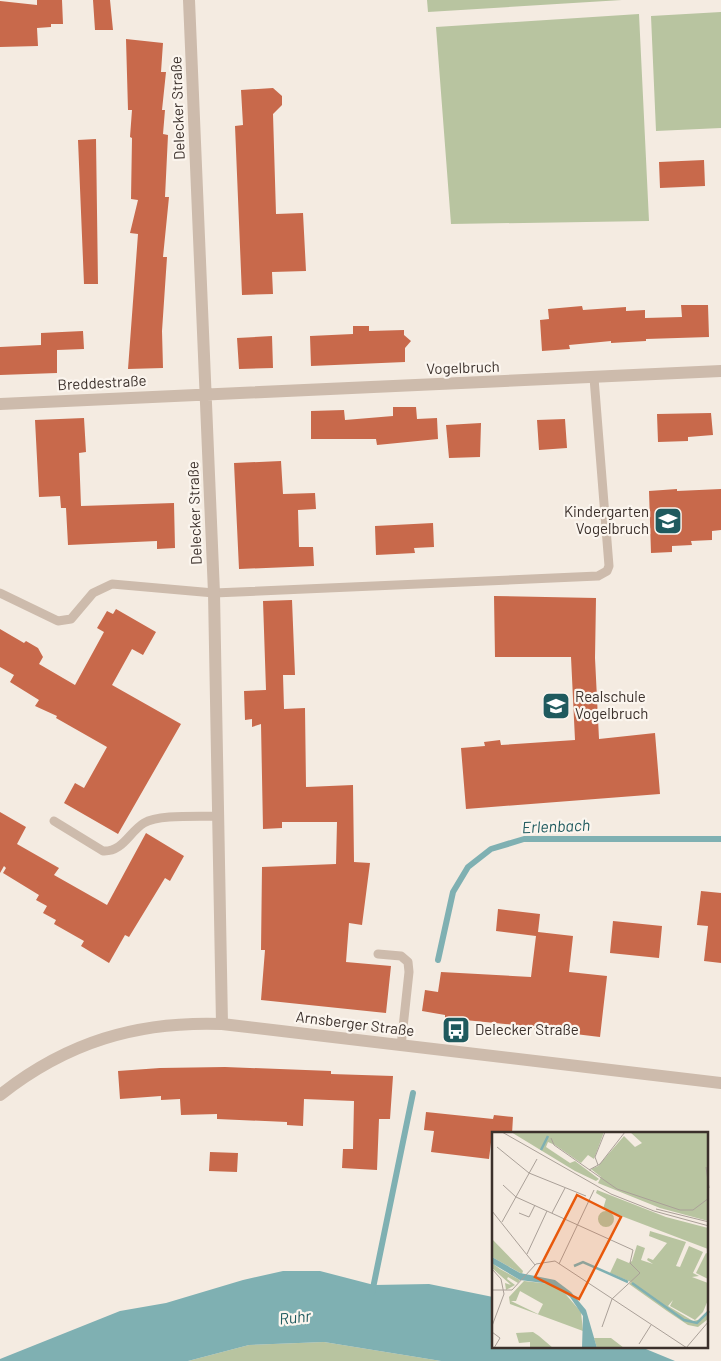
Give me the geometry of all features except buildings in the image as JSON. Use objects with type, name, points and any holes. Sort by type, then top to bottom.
[{"type":"street","name":"Delecker Straße","points":[[189,0],[214,593],[222,1024]]},
{"type":"street","name":"Vogelbruch","points":[[206,395],[721,371]]},
{"type":"street","name":"Breddestraße","points":[[0,404],[206,395]]},
{"type":"street","name":"Arnsberger Straße","points":[[0,1095],[56,1058],[100,1039],[168,1024],[222,1024],[721,1083]]},
{"type":"lane","points":[[0,593],[58,621],[70,619],[93,593],[112,584],[214,593],[598,576],[604,574],[609,566],[594,378]]},
{"type":"lane","points":[[54,821],[103,851],[109,851],[118,848],[135,830],[146,822],[159,819],[219,816]]},
{"type":"lane","points":[[378,954],[401,956],[408,962],[409,972],[402,1046]]},
{"type":"green space","points":[[427,0],[622,0],[428,12]]},
{"type":"green space","points":[[721,12],[721,128],[656,131],[651,16]]},
{"type":"green space","points":[[639,14],[649,221],[451,224],[436,27]]},
{"type":"green space","points":[[324,1342],[441,1361],[188,1361],[249,1345]]},
{"type":"water","name":"Ruhr","points":[[283,1271],[320,1271],[374,1285],[429,1284],[492,1297],[492,1348],[643,1348],[675,1361],[441,1361],[324,1342],[249,1345],[188,1361],[0,1361],[0,1359],[120,1311],[166,1303],[243,1280]]},
{"type":"waterway","name":"Erlenbach","points":[[438,960],[453,892],[468,867],[491,849],[524,839],[721,839]]},
{"type":"waterway","points":[[372,1293],[413,1093]]},
{"type":"place","name":"Kindergarten Vogelbruch","points":[[668,521]]},
{"type":"place","name":"Realschule Vogelbruch","points":[[556,706]]},
{"type":"place","name":"Delecker Straße","points":[[456,1030]]}]
